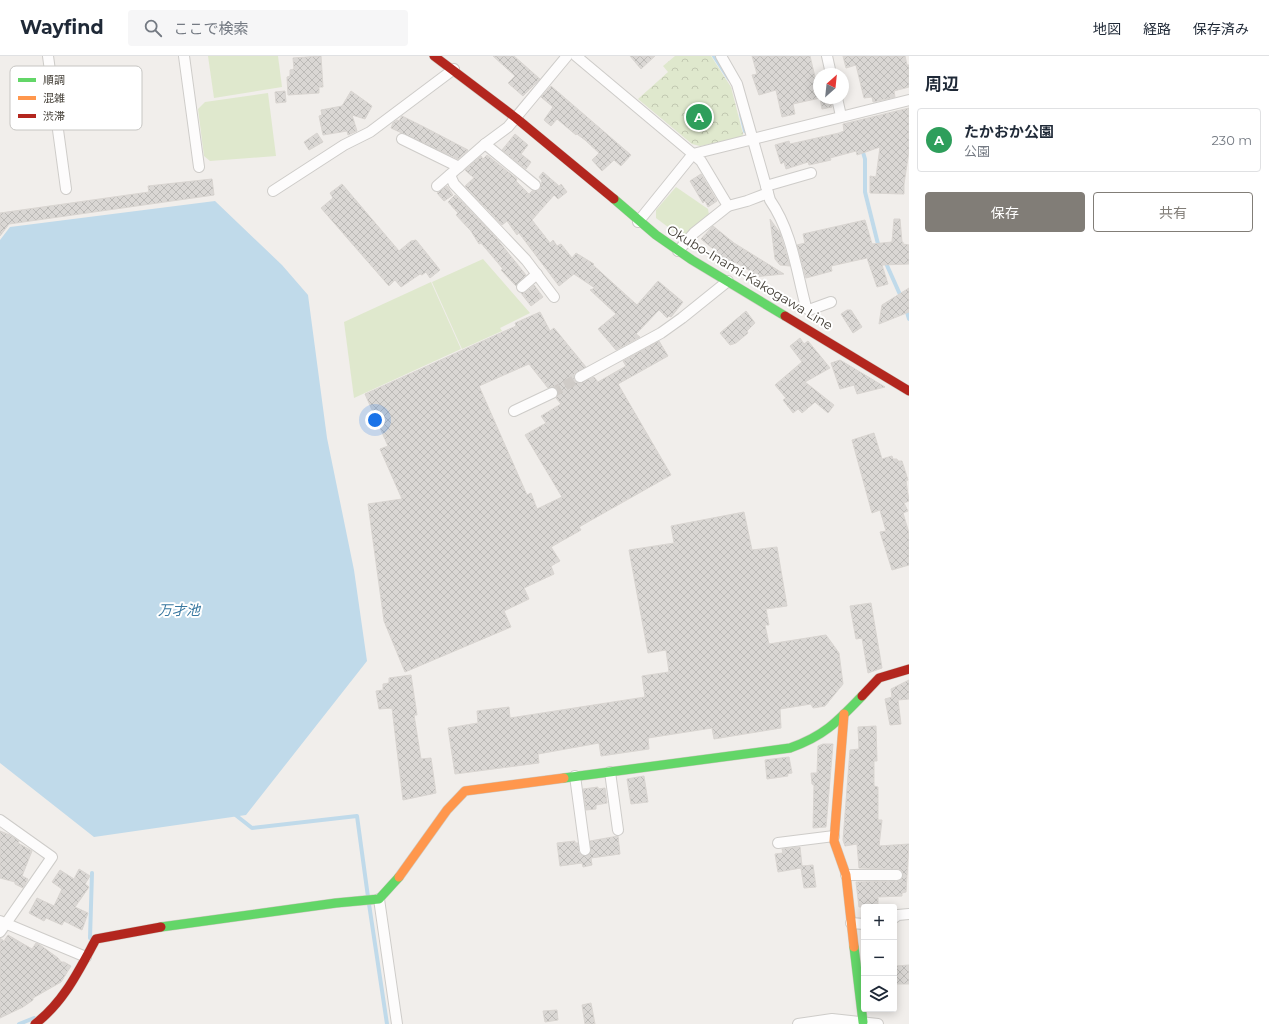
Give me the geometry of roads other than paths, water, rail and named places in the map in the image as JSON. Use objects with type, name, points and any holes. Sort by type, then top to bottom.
[{"type":"street","points":[[48,56],[49,66]]},
{"type":"street","points":[[184,56],[199,167]]},
{"type":"street","name":"Okubo-Inami-Kakogawa Line","points":[[434,56],[454,69],[516,118],[638,222],[678,250],[909,391]]},
{"type":"street","points":[[437,186],[485,144],[508,127],[527,102],[567,56]]},
{"type":"street","points":[[576,56],[694,154],[701,161],[728,206]]},
{"type":"street","points":[[721,56],[738,84],[770,200],[779,214],[793,248],[806,307],[809,310],[831,302]]},
{"type":"street","points":[[827,56],[830,68]]},
{"type":"street","points":[[273,190],[344,145],[370,132],[454,69]]},
{"type":"street","points":[[638,222],[694,154],[909,100]]},
{"type":"street","points":[[838,104],[841,116]]},
{"type":"street","points":[[58,130],[66,189]]},
{"type":"street","points":[[402,140],[459,166]]},
{"type":"street","points":[[485,144],[535,185]]},
{"type":"street","points":[[678,250],[694,233],[728,206],[747,202],[767,190],[810,173]]},
{"type":"street","points":[[450,175],[454,184],[537,274],[554,297]]},
{"type":"street","points":[[522,287],[537,274]]},
{"type":"street","points":[[580,377],[661,333],[728,281]]},
{"type":"street","points":[[514,411],[552,393]]},
{"type":"street","points":[[35,1024],[46,1017],[58,1004],[96,939],[178,924],[336,903],[379,899],[395,883],[447,810],[465,791],[790,748],[812,740],[833,726],[879,678],[909,669]]},
{"type":"street","points":[[844,714],[834,841],[846,876],[863,1022]]},
{"type":"street","points":[[610,772],[618,830]]},
{"type":"street","points":[[575,776],[585,850]]},
{"type":"street","points":[[0,820],[52,857],[3,922],[0,932]]},
{"type":"street","points":[[778,843],[834,836]]},
{"type":"street","points":[[846,876],[876,877],[897,875]]},
{"type":"street","points":[[379,899],[397,1024]]},
{"type":"street","points":[[897,917],[909,914]]},
{"type":"street","points":[[3,922],[86,957]]},
{"type":"street","points":[[851,923],[861,924]]},
{"type":"street","points":[[798,1024],[832,1019],[878,1024]]},
{"type":"water","name":"万才池","points":[[215,201],[282,265],[308,295],[327,438],[354,570],[367,661],[246,815],[94,837],[0,763],[0,240],[10,227]]},
{"type":"waterway","points":[[714,56],[729,79]]},
{"type":"waterway","points":[[741,114],[745,131]]},
{"type":"waterway","points":[[862,149],[865,159],[865,192],[879,248]]},
{"type":"waterway","points":[[885,261],[902,299]]},
{"type":"waterway","points":[[906,309],[909,319]]},
{"type":"waterway","points":[[233,813],[252,828],[357,816],[368,897]]},
{"type":"waterway","points":[[90,938],[92,873]]},
{"type":"waterway","points":[[369,904],[387,1024]]},
{"type":"waterway","points":[[19,1024],[34,1018]]},
{"type":"tunnel","points":[[552,393],[580,377]]},
{"type":"place","name":"たかおか公園","points":[[699,117]]}]
